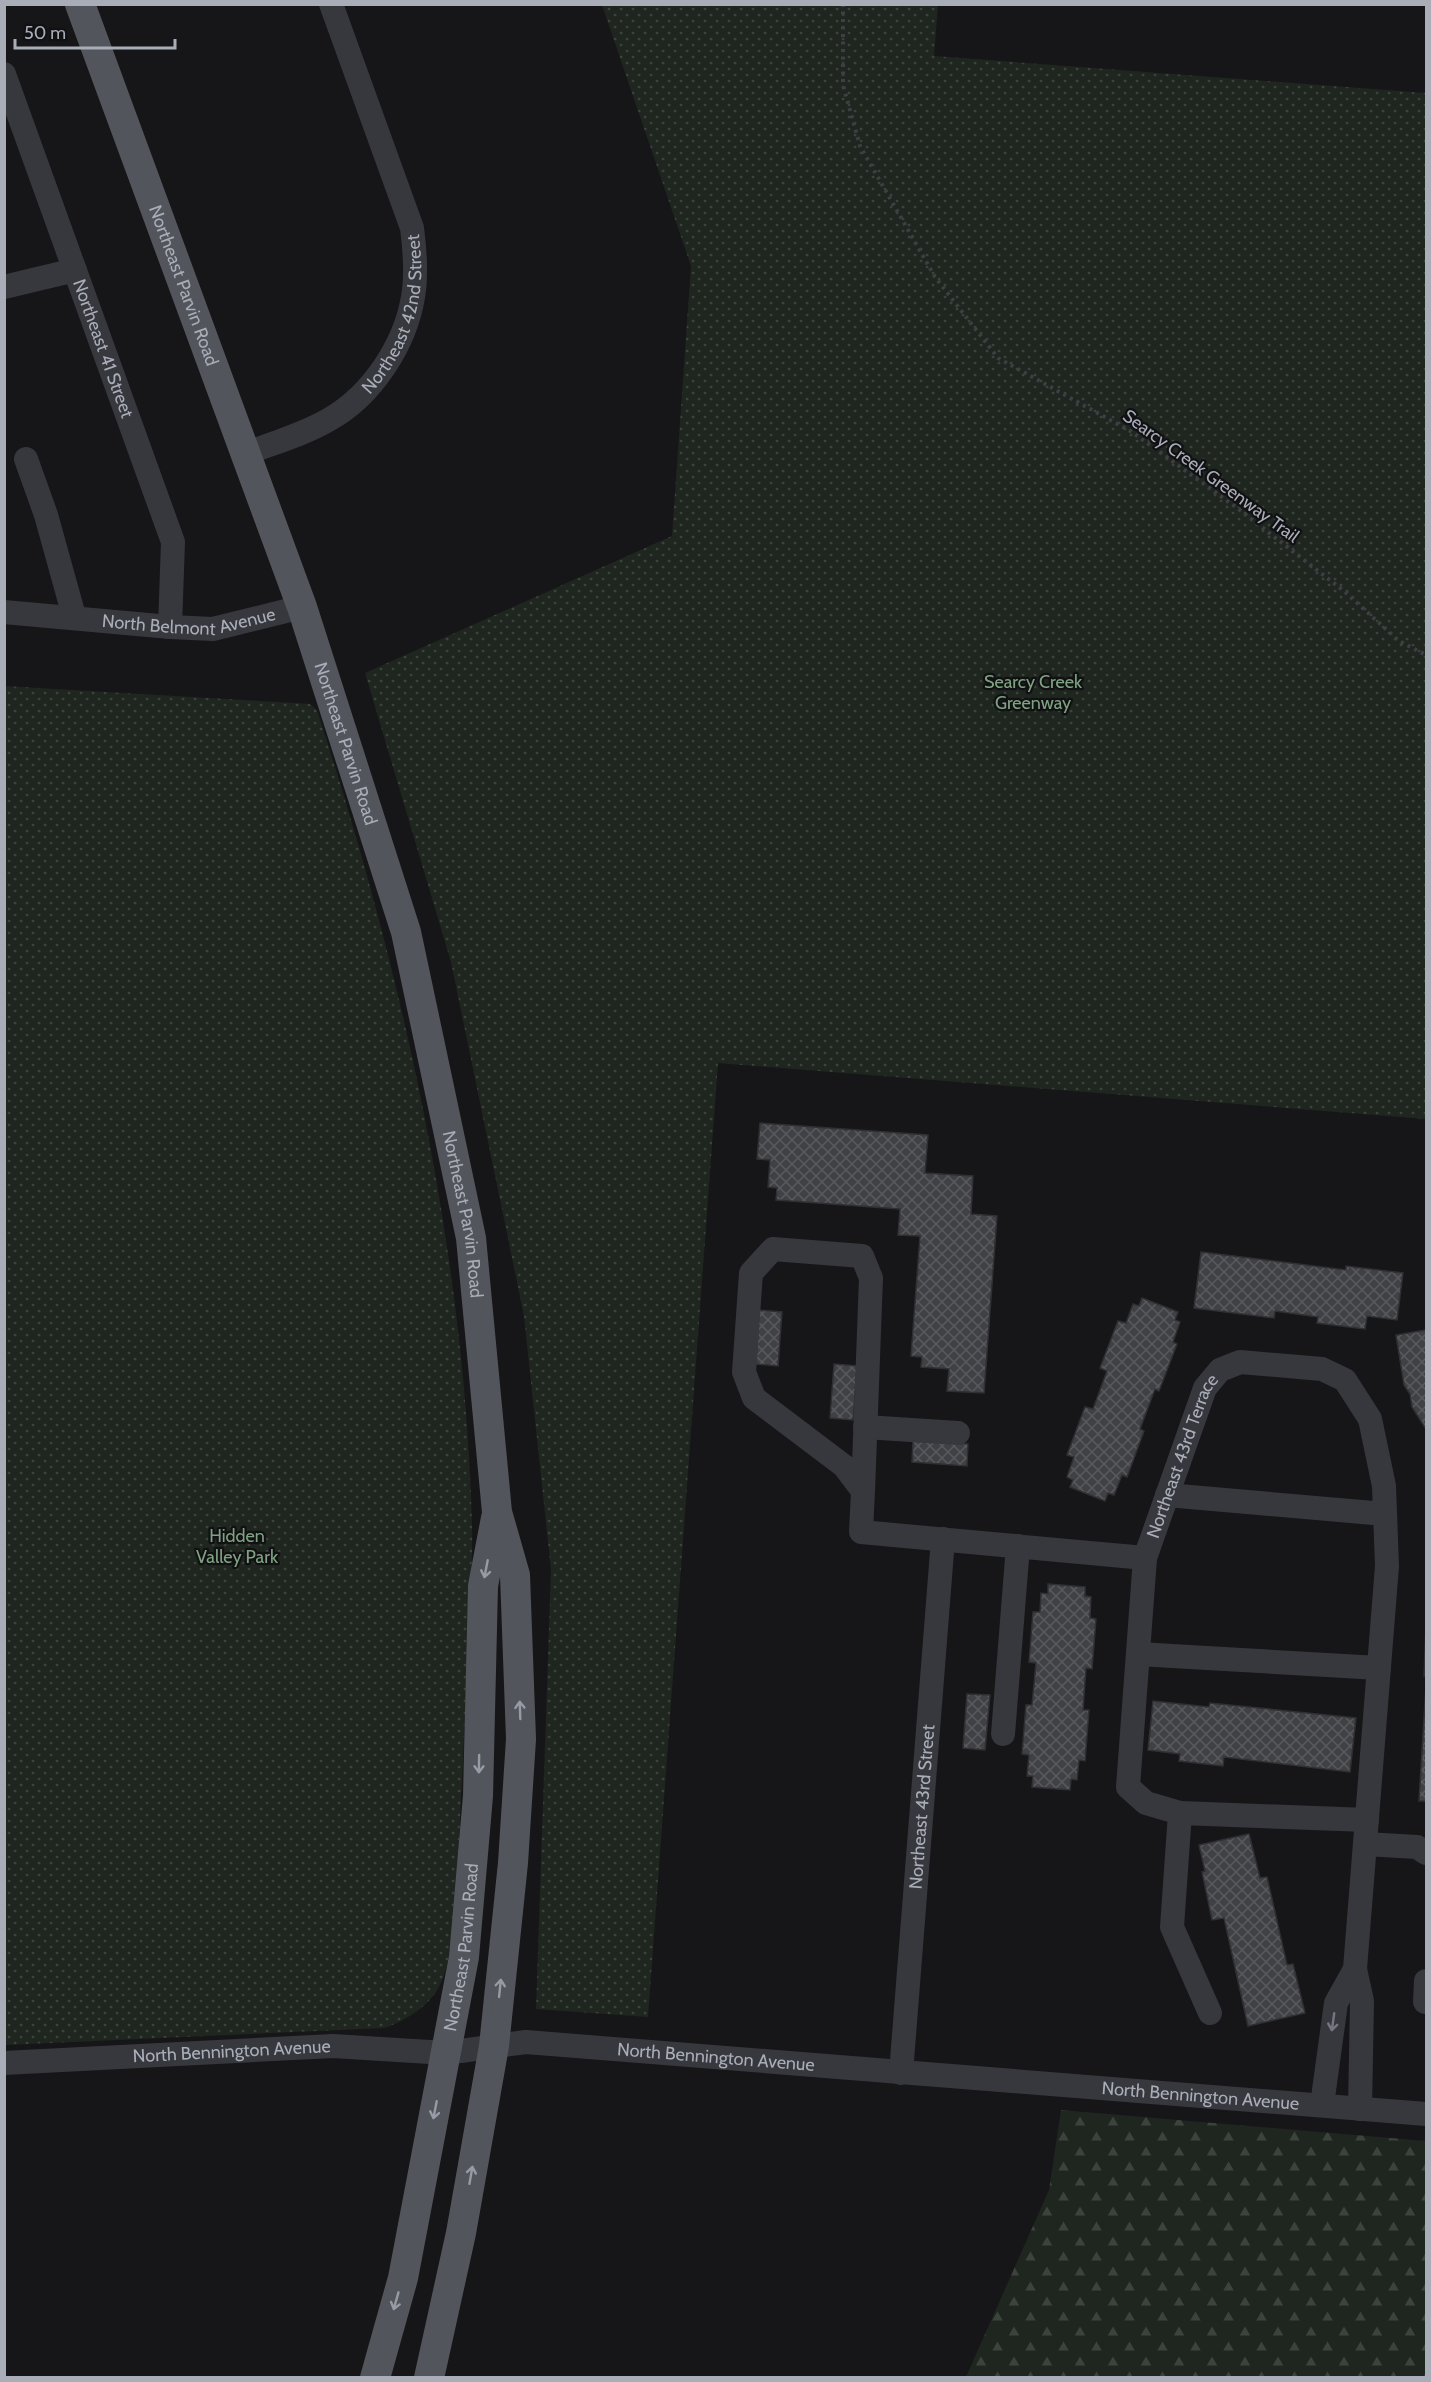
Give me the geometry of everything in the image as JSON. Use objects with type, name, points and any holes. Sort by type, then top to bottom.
[{"type":"main road","name":"Northeast Parvin Road","points":[[80,4],[302,607],[408,944],[471,1238],[497,1512],[516,1575],[521,1739],[513,1863],[494,2046],[461,2233],[429,2378]]},
{"type":"main road","name":"Northeast Parvin Road","points":[[375,2378],[403,2278],[464,1957],[478,1796],[483,1586],[497,1512]]},
{"type":"street","name":"Northeast 42nd Street","points":[[245,454],[329,420],[357,401],[389,360],[413,298],[416,260],[412,228],[331,4]]},
{"type":"street","name":"Northeast 41 Street","points":[[4,74],[173,542],[170,627]]},
{"type":"street","points":[[4,287],[75,270]]},
{"type":"street","name":"North Belmont Avenue","points":[[26,459],[46,515],[74,616]]},
{"type":"street","name":"North Belmont Avenue","points":[[4,612],[213,629],[302,607]]},
{"type":"street","points":[[863,1491],[844,1466],[754,1398],[744,1372],[751,1273],[773,1249],[862,1256],[871,1278],[863,1491],[861,1532],[1145,1558]]},
{"type":"street","name":"Northeast 43rd Terrace","points":[[1180,1813],[1146,1803],[1128,1787],[1145,1558],[1205,1388],[1220,1370],[1240,1362],[1322,1369],[1345,1380],[1370,1419],[1384,1486],[1387,1566],[1355,1968],[1362,2001],[1360,2109]]},
{"type":"street","points":[[865,1426],[958,1432]]},
{"type":"street","points":[[1167,1495],[1385,1514]]},
{"type":"street","name":"Northeast 43rd Street","points":[[901,2073],[943,1539]]},
{"type":"street","points":[[1004,1734],[1018,1546]]},
{"type":"street","points":[[1138,1654],[1379,1668]]},
{"type":"street","points":[[1210,2013],[1172,1927],[1180,1813],[1366,1832],[1417,1847],[1426,1853]]},
{"type":"street","name":"Northeast 43rd Terrace","points":[[1322,2106],[1336,2003],[1355,1968]]},
{"type":"street","name":"North Bennington Avenue","points":[[4,2063],[333,2046],[446,2053],[526,2042],[1426,2114]]},
{"type":"path","name":"Searcy Creek Greenway Trail","points":[[843,4],[843,85],[860,146],[935,277],[998,358],[1132,432],[1237,508],[1335,584],[1399,641],[1426,655]]},
{"type":"green space","name":"Searcy Creek Greenway","points":[[602,5],[938,5],[934,56],[1426,93],[1426,1119],[718,1063],[648,2017],[536,2009],[551,1570],[524,1316],[451,962],[365,673],[672,536],[691,266]]},
{"type":"green space","name":"Hidden Valley Park","points":[[4,686],[310,704],[317,710],[348,809],[401,1009],[442,1213],[467,1419],[472,1523],[458,1867],[450,1950],[439,1987],[429,2001],[416,2012],[385,2028],[5,2045]]},
{"type":"green space","points":[[1061,2110],[1426,2141],[1426,2377],[966,2377],[1049,2190]]},
{"type":"building","points":[[760,1123],[928,1135],[925,1173],[973,1176],[971,1214],[997,1216],[984,1393],[947,1391],[949,1369],[921,1367],[922,1357],[911,1356],[920,1236],[898,1235],[900,1209],[776,1200],[777,1188],[768,1187],[770,1160],[757,1159]]},
{"type":"building","points":[[1201,1252],[1346,1270],[1346,1266],[1403,1273],[1397,1320],[1367,1316],[1365,1329],[1317,1323],[1318,1317],[1275,1311],[1274,1318],[1194,1308]]},
{"type":"building","points":[[1142,1298],[1178,1312],[1175,1320],[1180,1322],[1173,1342],[1177,1344],[1159,1391],[1155,1389],[1140,1429],[1144,1431],[1127,1477],[1122,1475],[1114,1495],[1108,1493],[1105,1501],[1070,1487],[1073,1480],[1067,1477],[1074,1457],[1067,1455],[1085,1407],[1093,1409],[1107,1371],[1100,1368],[1118,1321],[1126,1323],[1133,1304],[1139,1306]]},
{"type":"building","points":[[759,1310],[782,1312],[778,1366],[756,1364]]},
{"type":"building","points":[[1426,1330],[1426,1429],[1412,1407],[1410,1394],[1404,1385],[1396,1335]]},
{"type":"building","points":[[834,1364],[857,1366],[853,1420],[830,1418]]},
{"type":"building","points":[[913,1441],[968,1444],[967,1466],[912,1462]]},
{"type":"building","points":[[1048,1584],[1085,1587],[1085,1596],[1091,1597],[1090,1618],[1096,1619],[1092,1669],[1086,1668],[1083,1710],[1089,1710],[1085,1761],[1079,1760],[1077,1780],[1071,1779],[1070,1790],[1032,1787],[1033,1776],[1027,1776],[1029,1755],[1022,1754],[1026,1705],[1032,1705],[1036,1663],[1029,1662],[1033,1612],[1040,1612],[1041,1593],[1048,1594]]},
{"type":"building","points":[[1426,1626],[1426,1676],[1424,1676]]},
{"type":"building","points":[[1426,1686],[1426,1801],[1419,1801]]},
{"type":"building","points":[[967,1694],[990,1695],[985,1750],[963,1748]]},
{"type":"building","points":[[1153,1701],[1209,1707],[1210,1703],[1356,1718],[1350,1772],[1224,1757],[1223,1766],[1179,1761],[1180,1754],[1148,1750]]},
{"type":"building","points":[[1249,1834],[1260,1878],[1267,1877],[1287,1965],[1293,1964],[1305,2013],[1248,2026],[1224,1918],[1212,1920],[1199,1845]]}]
